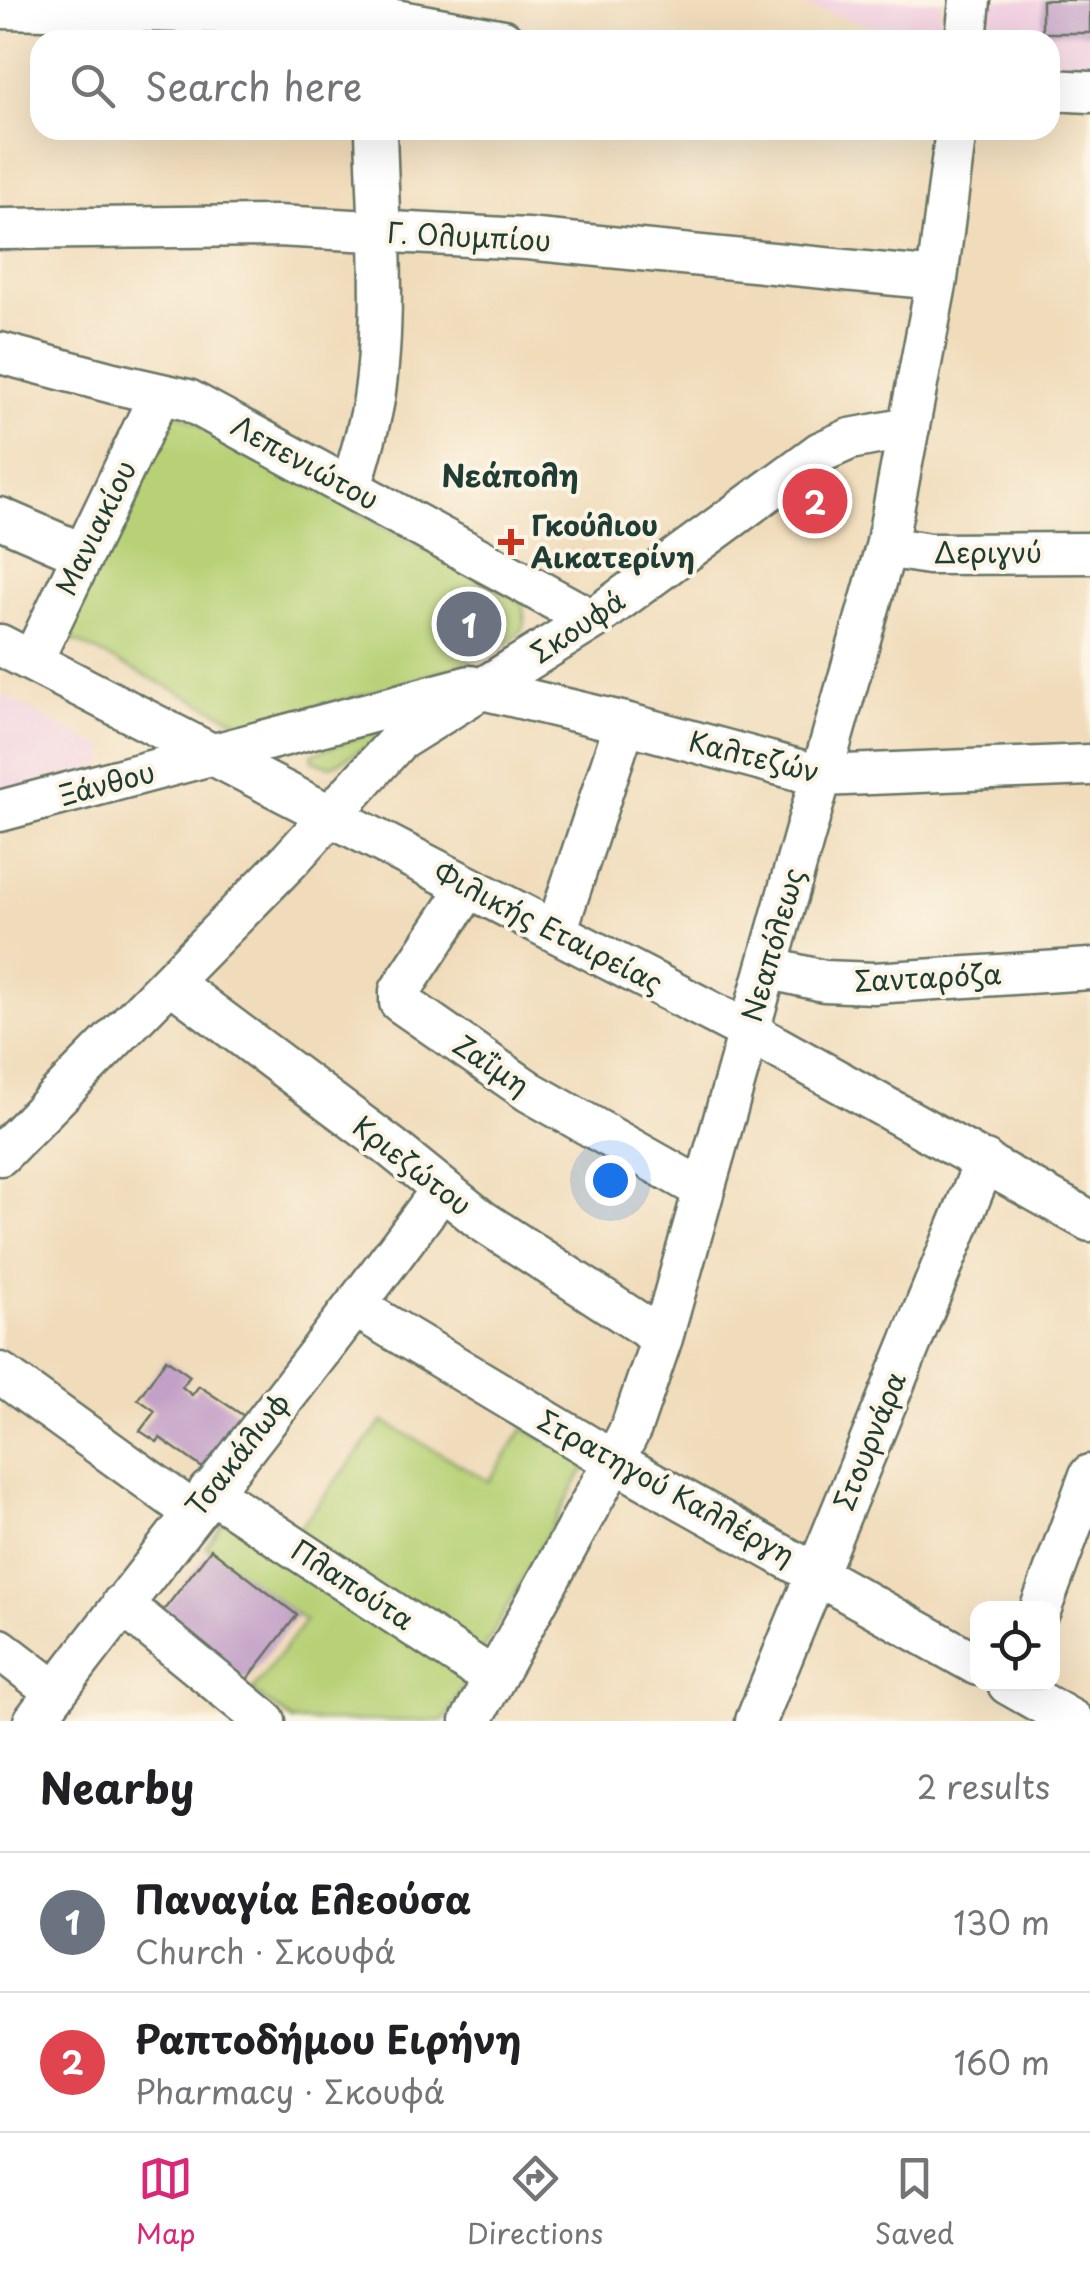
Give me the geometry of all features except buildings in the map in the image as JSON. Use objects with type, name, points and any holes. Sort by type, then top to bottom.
[{"type":"street","points":[[967,30],[970,0]]},
{"type":"street","points":[[0,8],[374,19],[442,30]]},
{"type":"street","points":[[1060,90],[1090,92]]},
{"type":"street","points":[[351,488],[374,401],[380,232],[376,140]]},
{"type":"street","name":"Νεαπόλεως","points":[[471,1721],[631,1428],[662,1338],[886,546],[937,279],[955,140]]},
{"type":"street","name":"Γ. Ολυμπίου","points":[[0,229],[277,226],[527,238],[937,279]]},
{"type":"street","name":"Λεπενιώτου","points":[[0,352],[188,400],[592,620]]},
{"type":"street","name":"Μανιακίου","points":[[16,653],[83,554],[160,394]]},
{"type":"street","name":"Σκουφά","points":[[213,755],[446,690],[484,688],[592,620],[821,452],[850,439],[909,428]]},
{"type":"street","points":[[0,518],[83,554]]},
{"type":"street","name":"Δεριγνύ","points":[[886,546],[929,554],[1090,552]]},
{"type":"street","name":"Φιλικής Εταιρείας","points":[[16,653],[748,1031],[1090,1221]]},
{"type":"street","points":[[0,1154],[331,816],[398,741],[484,688]]},
{"type":"street","name":"Καλτεζών","points":[[484,688],[820,776],[1090,765]]},
{"type":"street","points":[[556,932],[625,723]]},
{"type":"street","name":"Ξάνθου","points":[[0,811],[213,755]]},
{"type":"street","name":"Ζαΐμη","points":[[469,887],[400,992],[400,1002],[530,1092],[702,1189]]},
{"type":"street","name":"Σανταρόζα","points":[[767,968],[824,981],[874,984],[1090,970]]},
{"type":"street","name":"Κριεζώτου","points":[[170,982],[530,1255],[662,1338]]},
{"type":"street","name":"Στουρνάρα","points":[[756,1721],[984,1161]]},
{"type":"street","name":"Τσακάλωφ","points":[[45,1706],[356,1307],[442,1190]]},
{"type":"street","name":"Στρατηγού Καλλέργη","points":[[356,1307],[614,1461],[970,1660]]},
{"type":"street","name":"Πλαπούτα","points":[[0,1373],[201,1501],[494,1678]]},
{"type":"street","points":[[1045,1601],[1090,1474]]},
{"type":"street","points":[[122,1604],[264,1721]]},
{"type":"street","points":[[0,1649],[45,1706]]},
{"type":"street","points":[[1009,1694],[1074,1721]]},
{"type":"shaded area","points":[[783,0],[941,0],[940,30],[886,30]]},
{"type":"shaded area","points":[[991,0],[1090,0],[1090,80],[1060,78],[1060,30],[990,30]]},
{"type":"shaded area","points":[[0,694],[105,749],[106,764],[0,795]]},
{"type":"green space","points":[[172,409],[522,603],[522,630],[501,646],[434,674],[246,725],[65,636]]},
{"type":"green space","points":[[389,726],[390,733],[336,764],[329,766],[313,760],[312,754]]},
{"type":"green space","points":[[383,1421],[489,1481],[524,1428],[587,1463],[444,1721],[293,1721],[252,1691],[305,1621],[206,1547],[227,1518],[280,1553]]},
{"type":"place","name":"Ραπτοδήμου Ειρήνη","points":[[815,501]]},
{"type":"place","name":"Γκούλιου Αικατερίνη","points":[[511,542]]},
{"type":"place","name":"Παναγία Ελεούσα","points":[[469,624]]},
{"type":"district","name":"Νεάπολη","points":[[510,477]]}]
